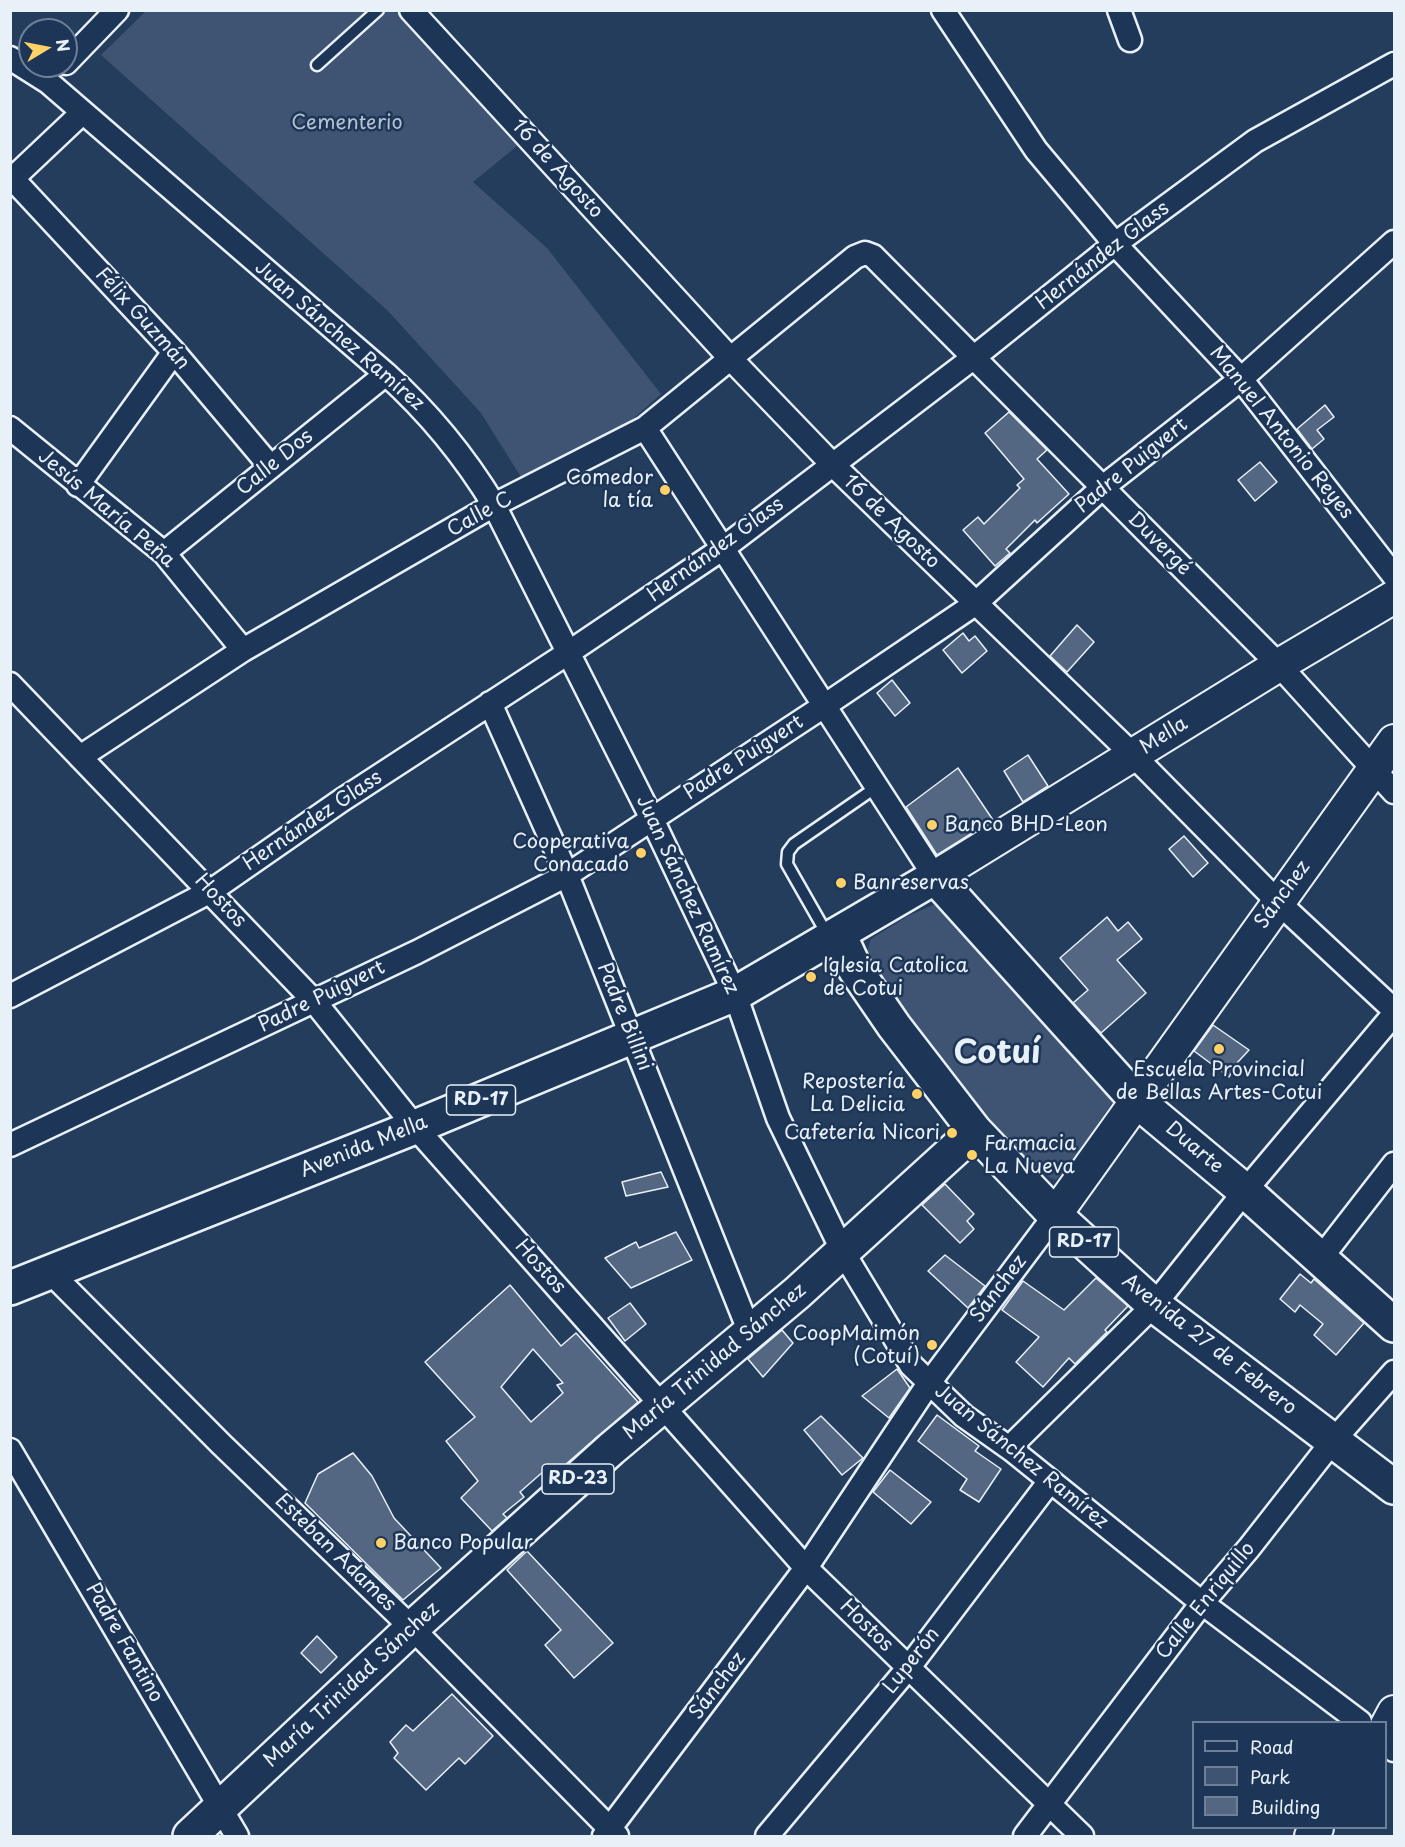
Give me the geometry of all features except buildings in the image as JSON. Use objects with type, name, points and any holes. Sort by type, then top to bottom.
[{"type":"main road","name":"Mella","points":[[934,877],[1279,665],[1395,597]]},
{"type":"main road","name":"Sánchez","points":[[1055,1215],[1278,902],[1384,781],[1395,741]]},
{"type":"main road","name":"Avenida Mella","points":[[10,1288],[415,1127],[735,994],[934,877]]},
{"type":"main road","name":"Duarte","points":[[934,877],[1136,1100],[1245,1191],[1395,1325]]},
{"type":"main road","name":"Avenida 27 de Febrero","points":[[835,936],[894,1026],[975,1131],[1055,1215],[1154,1305],[1332,1442],[1395,1487]]},
{"type":"main road","name":"María Trinidad Sánchez","points":[[190,1836],[228,1823],[412,1628],[662,1404],[750,1333],[843,1252],[975,1131]]},
{"type":"street","name":"16 de Agosto","points":[[411,10],[730,358],[832,464],[1133,755],[1278,902],[1395,1012]]},
{"type":"street","name":"Manuel Antonio Reyes","points":[[943,10],[1036,150],[1114,244],[1241,379],[1395,576]]},
{"type":"street","points":[[1119,10],[1130,40]]},
{"type":"street","points":[[78,49],[108,14]]},
{"type":"street","name":"Hernández Glass","points":[[10,996],[211,891],[568,653],[722,549],[973,358],[1114,244],[1255,141],[1395,64]]},
{"type":"street","name":"Juan Sánchez Ramírez","points":[[63,78],[82,114],[386,374],[421,406],[475,473],[494,505],[651,817],[735,994],[778,1118],[843,1252],[911,1365],[963,1416],[1012,1450],[1202,1603],[1359,1721]]},
{"type":"street","points":[[11,178],[82,114]]},
{"type":"street","name":"Félix Guzmán","points":[[11,178],[174,352],[270,466]]},
{"type":"street","name":"Padre Puigvert","points":[[10,1145],[314,1001],[567,875],[651,817],[824,706],[975,604],[1103,487],[1241,379],[1395,242]]},
{"type":"street","name":"Calle C","points":[[80,757],[243,650],[494,505],[645,428],[855,257],[865,254]]},
{"type":"street","name":"Duvergé","points":[[865,254],[873,255],[1279,665],[1384,781]]},
{"type":"street","points":[[78,485],[174,352]]},
{"type":"street","name":"Calle Dos","points":[[164,553],[386,374]]},
{"type":"street","name":"Jesús María Peña","points":[[10,428],[164,553],[243,650]]},
{"type":"street","points":[[645,428],[934,877]]},
{"type":"street","name":"Hostos","points":[[10,684],[314,1001],[415,1127],[806,1568],[1083,1836]]},
{"type":"street","name":"Padre Billini","points":[[490,703],[567,875],[750,1333]]},
{"type":"street","points":[[1012,1450],[1015,1442],[1154,1305],[1245,1191],[1395,1012]]},
{"type":"street","points":[[1321,1258],[1395,1164]]},
{"type":"street","name":"Sánchez","points":[[610,1834],[806,1568],[928,1383],[1055,1215]]},
{"type":"street","name":"Esteban Adames","points":[[50,1272],[221,1444],[412,1628],[610,1834]]},
{"type":"street","name":"Calle Enriquillo","points":[[1025,1836],[1202,1603],[1249,1548],[1332,1442],[1395,1372]]},
{"type":"street","name":"Padre Fantino","points":[[10,1450],[228,1823]]},
{"type":"street","name":"Luperón","points":[[767,1836],[909,1667],[1050,1481]]},
{"type":"lane","points":[[317,65],[378,10]]},
{"type":"lane","points":[[835,936],[787,864],[788,852],[794,844],[875,788]]},
{"type":"green space","name":"Cementerio","points":[[146,11],[395,11],[517,146],[473,182],[547,248],[661,394],[627,424],[526,485],[481,413],[388,311],[101,55]]},
{"type":"green space","points":[[942,901],[987,949],[1094,1081],[1114,1100],[1056,1180],[1033,1166],[1007,1143],[980,1113],[927,1044],[866,955],[871,939],[908,916]]},
{"type":"place","name":"Comedor la tía","points":[[665,490]]},
{"type":"place","name":"Banco BHD-Leon","points":[[932,825]]},
{"type":"place","name":"Cooperativa Conacado","points":[[641,853]]},
{"type":"place","name":"Banreservas","points":[[841,883]]},
{"type":"place","name":"Iglesia Catolica de Cotui","points":[[811,977]]},
{"type":"place","name":"Escuela Provincial de Bellas Artes-Cotui","points":[[1219,1049]]},
{"type":"place","name":"Repostería La Delicia","points":[[917,1094]]},
{"type":"place","name":"Cafetería Nicori","points":[[952,1133]]},
{"type":"place","name":"Farmacia La Nueva","points":[[972,1155]]},
{"type":"place","name":"CoopMaimón (Cotuí)","points":[[932,1345]]},
{"type":"place","name":"Banco Popular","points":[[381,1543]]},
{"type":"district","name":"Cotuí","points":[[997,1054]]}]
